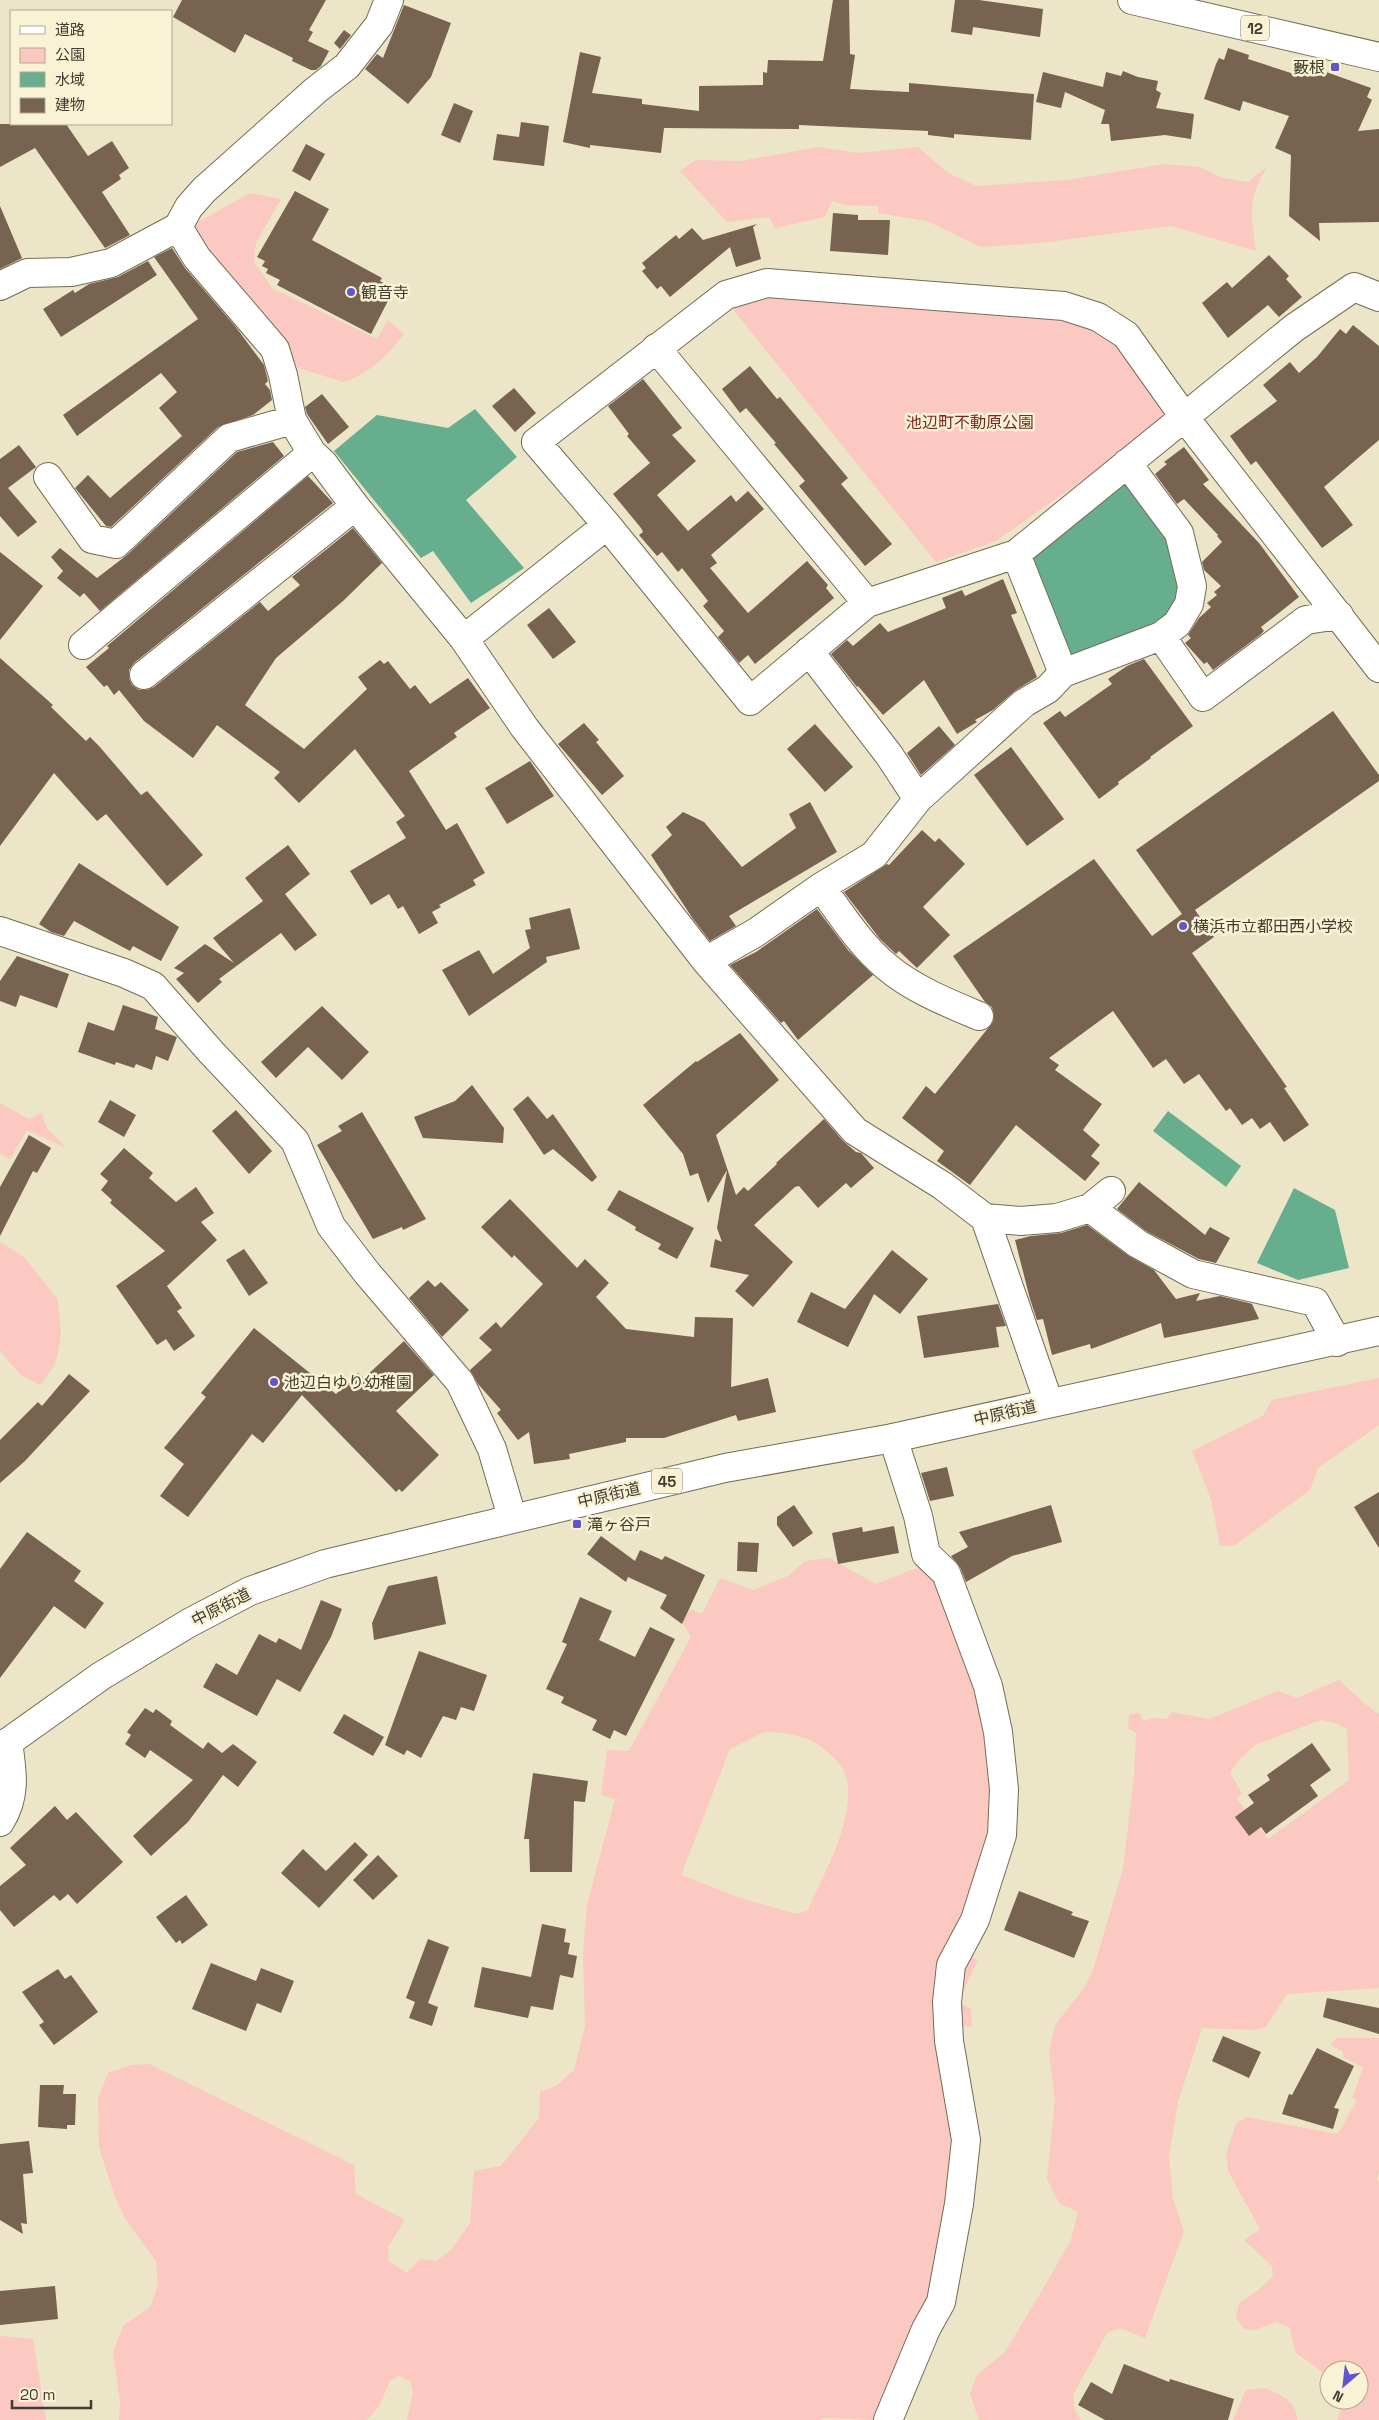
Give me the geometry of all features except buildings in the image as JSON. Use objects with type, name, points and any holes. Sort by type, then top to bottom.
[{"type":"street","points":[[0,286],[27,273],[71,272],[111,263],[178,227],[190,207],[204,190],[316,90],[347,66],[380,24],[389,0]]},
{"type":"street","name":"12","points":[[1146,1],[1379,57]]},
{"type":"street","points":[[178,227],[197,258],[275,349],[283,375],[292,420],[312,453],[323,463],[355,506],[464,639],[524,727],[706,960],[855,1131],[943,1186],[985,1218],[1020,1221],[1057,1218],[1100,1200],[1138,1244],[1193,1274],[1315,1302],[1337,1342]]},
{"type":"street","points":[[1379,297],[1354,287],[1294,328],[1185,418],[1016,554],[867,603],[750,700],[607,525],[536,442],[726,295],[767,283],[1064,306],[1098,317],[1126,335],[1185,418],[1379,668]]},
{"type":"street","points":[[656,348],[867,603]]},
{"type":"street","points":[[48,476],[92,539],[116,544],[229,438],[292,420]]},
{"type":"street","points":[[84,645],[312,453]]},
{"type":"street","points":[[706,960],[755,933],[820,887],[874,855],[918,799],[1024,703],[1048,689],[1062,672],[1161,636],[1177,624],[1189,604],[1192,586],[1179,533],[1127,463]]},
{"type":"street","points":[[144,675],[355,506]]},
{"type":"street","points":[[464,639],[607,525]]},
{"type":"street","points":[[1016,554],[1062,672]]},
{"type":"street","points":[[1161,636],[1203,697],[1306,620],[1339,615]]},
{"type":"street","points":[[809,651],[889,755],[918,799]]},
{"type":"street","points":[[820,887],[866,946],[887,968],[930,994],[979,1016]]},
{"type":"street","points":[[0,931],[124,973],[153,986],[211,1052],[296,1141],[331,1226],[367,1273],[460,1382],[492,1449],[512,1518]]},
{"type":"street","points":[[985,1218],[1049,1403]]},
{"type":"street","name":"中原街道","points":[[4,1745],[101,1676],[189,1623],[250,1591],[325,1564],[725,1468],[893,1438],[1337,1342],[1379,1331]]},
{"type":"street","points":[[888,2420],[941,2302],[959,2204],[966,2140],[949,2042],[947,2002],[951,1966],[975,1920],[1002,1836],[1004,1789],[998,1732],[988,1686],[946,1573],[926,1554],[918,1516],[893,1438]]},
{"type":"street","points":[[0,1822],[6,1813],[13,1786],[4,1745]]},
{"type":"green space","points":[[818,147],[860,153],[918,147],[948,173],[976,186],[1067,180],[1164,164],[1199,167],[1223,178],[1248,182],[1267,167],[1253,198],[1252,217],[1256,251],[1171,226],[1040,243],[981,247],[927,221],[878,213],[878,206],[846,205],[832,201],[825,217],[775,228],[769,217],[727,222],[680,171],[696,160],[741,161]]},
{"type":"green space","points":[[250,193],[281,199],[256,243],[254,262],[272,288],[377,339],[388,320],[404,334],[385,356],[362,374],[344,382],[298,368],[283,339],[207,252],[194,228],[200,221]]},
{"type":"green space","name":"池辺町不動原公園","points":[[772,294],[1062,315],[1116,339],[1172,417],[996,541],[936,562],[731,307]]},
{"type":"green space","points":[[0,1103],[29,1119],[42,1113],[46,1127],[66,1148],[27,1130],[10,1159],[0,1153]]},
{"type":"green space","points":[[0,1242],[24,1257],[58,1300],[61,1333],[59,1347],[55,1364],[41,1385],[21,1375],[0,1351]]},
{"type":"green space","points":[[1379,1378],[1379,1425],[1318,1468],[1310,1490],[1235,1545],[1220,1546],[1211,1499],[1192,1451],[1263,1416],[1272,1400]]},
{"type":"green space","points":[[829,1558],[876,1584],[924,1565],[958,1628],[989,1726],[997,1814],[954,1946],[978,1960],[958,2002],[971,2009],[972,2027],[957,2025],[964,2140],[937,2301],[872,2420],[827,2418],[819,2420],[407,2420],[413,2392],[410,2381],[399,2376],[390,2381],[379,2406],[367,2420],[119,2420],[120,2401],[113,2353],[123,2326],[150,2307],[158,2286],[156,2261],[126,2220],[115,2197],[99,2147],[98,2099],[108,2073],[131,2065],[149,2064],[354,2165],[356,2194],[405,2220],[388,2247],[389,2261],[407,2273],[420,2259],[436,2261],[451,2250],[470,2223],[474,2171],[501,2166],[539,2118],[540,2092],[556,2086],[574,2070],[585,2027],[583,1952],[587,1905],[615,1799],[601,1795],[607,1750],[629,1751],[691,1637],[682,1621],[690,1609],[702,1614],[720,1578],[753,1590],[788,1576],[805,1561]],"holes":[[[764,1732],[774,1732],[810,1740],[826,1750],[837,1761],[846,1776],[848,1792],[847,1809],[837,1845],[808,1910],[797,1914],[743,1899],[681,1875],[730,1749]]]},
{"type":"green space","points":[[1339,1680],[1379,1714],[1379,1988],[1287,1994],[1266,2027],[1255,2030],[1202,2028],[1178,2102],[1169,2155],[1173,2199],[1184,2231],[1145,2338],[1120,2328],[1107,2333],[1073,2395],[1075,2411],[1081,2420],[979,2420],[970,2394],[977,2375],[1005,2352],[1071,2240],[1078,2212],[1059,2203],[1047,2179],[1055,2099],[1049,2053],[1055,2025],[1085,1987],[1094,1967],[1123,1869],[1134,1776],[1136,1733],[1128,1728],[1129,1715],[1139,1713],[1143,1721],[1152,1718],[1167,1719],[1172,1712],[1209,1719],[1278,1691],[1297,1698]],"holes":[[[1321,1720],[1335,1723],[1347,1729],[1349,1780],[1268,1839],[1237,1799],[1242,1793],[1230,1773],[1239,1760],[1255,1745]]]},
{"type":"green space","points":[[1336,2038],[1379,2038],[1379,2172],[1377,2179],[1379,2181],[1379,2420],[1337,2420],[1340,2410],[1369,2410],[1369,2360],[1319,2360],[1319,2370],[1295,2352],[1290,2328],[1276,2322],[1255,2330],[1244,2329],[1236,2318],[1239,2303],[1257,2291],[1273,2276],[1272,2266],[1244,2240],[1260,2229],[1228,2171],[1226,2154],[1236,2124],[1246,2117],[1338,2134],[1357,2100],[1352,2098],[1363,2068],[1343,2057],[1343,2052],[1331,2045]]},
{"type":"green space","points":[[0,2336],[33,2339],[46,2420],[0,2420]]},
{"type":"green space","points":[[1264,2388],[1291,2403],[1297,2420],[1233,2420],[1246,2390]]},
{"type":"water","points":[[475,409],[517,457],[466,500],[524,568],[471,603],[433,551],[421,558],[334,451],[377,415],[448,428]]},
{"type":"water","points":[[1120,484],[1131,484],[1168,535],[1180,590],[1172,611],[1157,623],[1070,656],[1026,559]]},
{"type":"water","points":[[1168,1111],[1241,1166],[1226,1187],[1153,1131]]},
{"type":"water","points":[[1294,1188],[1335,1210],[1349,1268],[1298,1280],[1257,1263]]},
{"type":"place","name":"藪根","points":[[1335,67]]},
{"type":"place","name":"観音寺","points":[[351,292]]},
{"type":"place","name":"横浜市立都田西小学校","points":[[1183,926]]},
{"type":"place","name":"池辺白ゆり幼稚園","points":[[274,1382]]},
{"type":"place","name":"滝ヶ谷戸","points":[[577,1524]]}]
